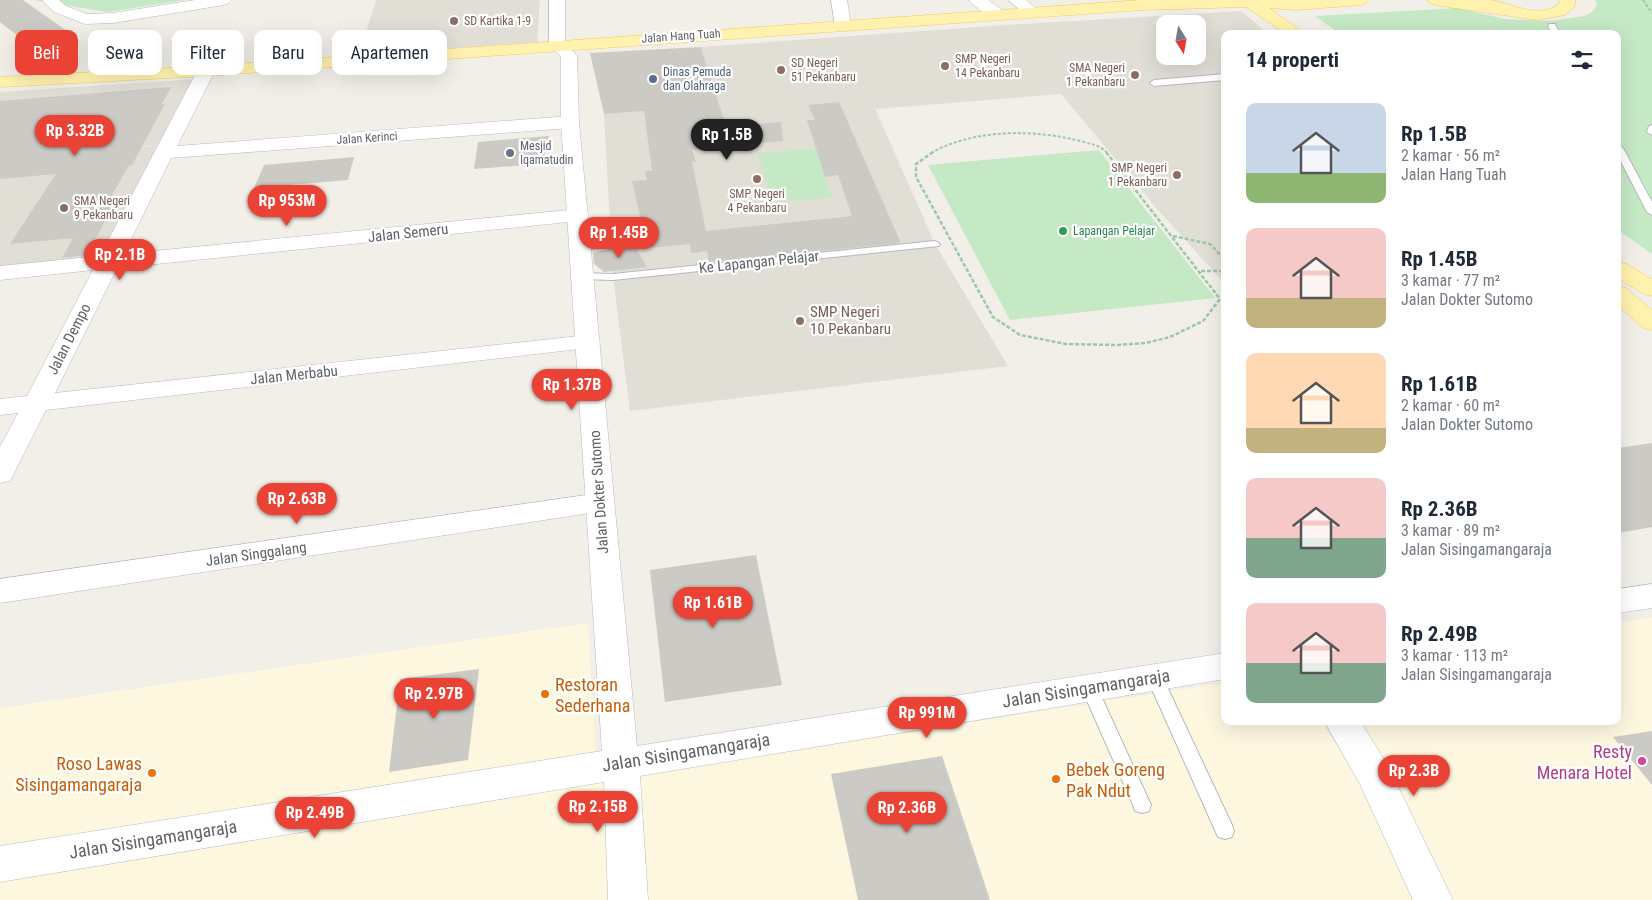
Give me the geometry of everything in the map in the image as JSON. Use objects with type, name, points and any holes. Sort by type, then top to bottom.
[{"type":"main road","name":"Jalan Hang Tuah","points":[[244,67],[1140,3],[1248,1],[1280,2],[1296,5],[1361,0]]},
{"type":"main road","points":[[1435,0],[1459,2],[1529,14],[1552,14],[1564,10],[1567,6],[1566,1]]},
{"type":"main road","points":[[1479,0],[1503,10]]},
{"type":"main road","points":[[1248,1],[1291,30]]},
{"type":"main road","name":"Jalan Hang Tuah","points":[[0,82],[172,72]]},
{"type":"main road","points":[[1621,270],[1652,289]]},
{"type":"main road","points":[[1621,295],[1652,323]]},
{"type":"street","points":[[50,0],[60,9],[85,20],[113,18],[224,0]]},
{"type":"street","points":[[557,44],[558,0]]},
{"type":"street","points":[[839,0],[843,25]]},
{"type":"street","points":[[976,0],[1000,14]]},
{"type":"street","points":[[1016,0],[1032,12]]},
{"type":"street","name":"Jalan Dokter Sutomo","points":[[557,44],[569,56],[570,122],[621,763],[628,900]]},
{"type":"street","name":"Jalan Dempo","points":[[0,474],[203,75]]},
{"type":"street","name":"Jalan Kerinci","points":[[164,153],[570,122]]},
{"type":"street","name":"Jalan Semeru","points":[[0,273],[108,264],[578,215]]},
{"type":"street","name":"Jalan Merbabu","points":[[0,407],[588,342]]},
{"type":"street","name":"Jalan Singgalang","points":[[0,591],[600,503]]},
{"type":"street","points":[[1621,601],[1652,596]]},
{"type":"street","name":"Jalan Sisingamangaraja","points":[[0,864],[1221,667]]},
{"type":"street","points":[[1343,725],[1374,775],[1434,900]]},
{"type":"lane","points":[[1154,83],[1221,77]]},
{"type":"lane","points":[[1621,154],[1652,212]]},
{"type":"lane","name":"Ke Lapangan Pelajar","points":[[582,276],[622,276],[935,244]]},
{"type":"lane","points":[[1155,678],[1225,831]]},
{"type":"lane","points":[[1089,687],[1142,805]]},
{"type":"path","points":[[1643,0],[1652,12]]},
{"type":"path","points":[[1011,134],[1056,135],[1102,146],[1200,271],[1220,298],[1203,321],[1170,336],[1146,343],[1116,345],[1049,342],[1020,335],[993,317],[916,177],[916,164],[927,154],[944,146],[974,138],[1011,134]]},
{"type":"path","points":[[1172,236],[1210,244],[1221,256]]},
{"type":"path","points":[[1200,271],[1221,271]]},
{"type":"shaded area","name":"SD Kartika 1-9","points":[[376,0],[540,0],[537,42],[447,49],[447,30],[367,30]]},
{"type":"shaded area","points":[[1241,11],[1263,30],[1221,30],[1221,280],[1158,210],[1061,94],[876,109],[872,102],[935,244],[1008,366],[630,411],[613,277],[604,114],[719,105],[701,47],[1156,16],[1156,65],[1206,65],[1206,15],[1174,15]]},
{"type":"shaded area","points":[[199,79],[167,144],[0,157],[0,92]]},
{"type":"shaded area","name":"SMA Negeri 9 Pekanbaru","points":[[161,145],[103,257],[0,266],[0,160]]},
{"type":"shaded area","points":[[1652,617],[1652,900],[0,900],[0,708],[588,623],[597,780],[1221,684],[1221,725],[1621,725],[1621,622]]},
{"type":"green space","points":[[33,0],[185,0],[107,12]]},
{"type":"green space","points":[[1595,0],[1652,0],[1652,254],[1621,232],[1621,30],[1334,30],[1315,16],[1458,8],[1505,19],[1550,21],[1585,16],[1592,12],[1597,5]]},
{"type":"green space","points":[[816,149],[832,198],[772,201],[758,153]]},
{"type":"green space","name":"Lapangan Pelajar","points":[[1099,150],[1215,298],[1010,320],[928,165]]},
{"type":"building","points":[[0,0],[23,0],[65,30],[15,30],[15,34],[0,22]]},
{"type":"building","points":[[701,47],[726,127],[781,122],[783,141],[692,150],[696,162],[692,162],[706,231],[852,216],[838,175],[825,177],[807,120],[815,120],[808,105],[839,102],[901,243],[709,262],[707,251],[691,253],[690,244],[639,249],[634,225],[642,225],[632,181],[647,180],[645,171],[652,171],[644,111],[604,114],[590,53]]},
{"type":"building","points":[[171,87],[162,104],[165,104],[132,165],[129,165],[111,197],[116,200],[87,255],[62,258],[73,238],[10,244],[56,174],[0,179],[0,101]]},
{"type":"building","name":"Mesjid Iqamatudin","points":[[549,136],[542,164],[474,169],[478,142]]},
{"type":"building","points":[[354,157],[348,180],[254,188],[264,165]]},
{"type":"building","points":[[633,243],[647,267],[604,272],[594,264],[593,253]]},
{"type":"building","points":[[1652,443],[1652,527],[1621,532],[1621,448]]},
{"type":"building","points":[[756,555],[782,685],[665,702],[650,570]]},
{"type":"building","points":[[479,669],[468,760],[389,772],[400,679]]},
{"type":"building","name":"Resty Menara Hotel","points":[[1652,731],[1652,785],[1613,737]]},
{"type":"building","points":[[942,756],[990,900],[858,900],[831,774]]},
{"type":"place","name":"SD Kartika 1-9","points":[[454,21]]},
{"type":"place","name":"SMP Negeri 14 Pekanbaru","points":[[945,66]]},
{"type":"place","name":"SD Negeri 51 Pekanbaru","points":[[781,70]]},
{"type":"place","name":"SMA Negeri 1 Pekanbaru","points":[[1135,75]]},
{"type":"place","name":"Dinas Pemuda dan Olahraga","points":[[653,79]]},
{"type":"place","name":"Mesjid Iqamatudin","points":[[510,153]]},
{"type":"place","name":"SMP Negeri 1 Pekanbaru","points":[[1177,175]]},
{"type":"place","name":"SMP Negeri 4 Pekanbaru","points":[[757,179]]},
{"type":"place","name":"SMA Negeri 9 Pekanbaru","points":[[64,208]]},
{"type":"place","name":"Lapangan Pelajar","points":[[1063,231]]},
{"type":"place","name":"SMP Negeri 10 Pekanbaru","points":[[800,321]]},
{"type":"place","name":"Restoran Sederhana","points":[[545,694]]},
{"type":"place","name":"Resty Menara Hotel","points":[[1642,761]]},
{"type":"place","name":"Roso Lawas Sisingamangaraja","points":[[152,773]]},
{"type":"place","name":"Bebek Goreng Pak Ndut","points":[[1056,779]]}]
